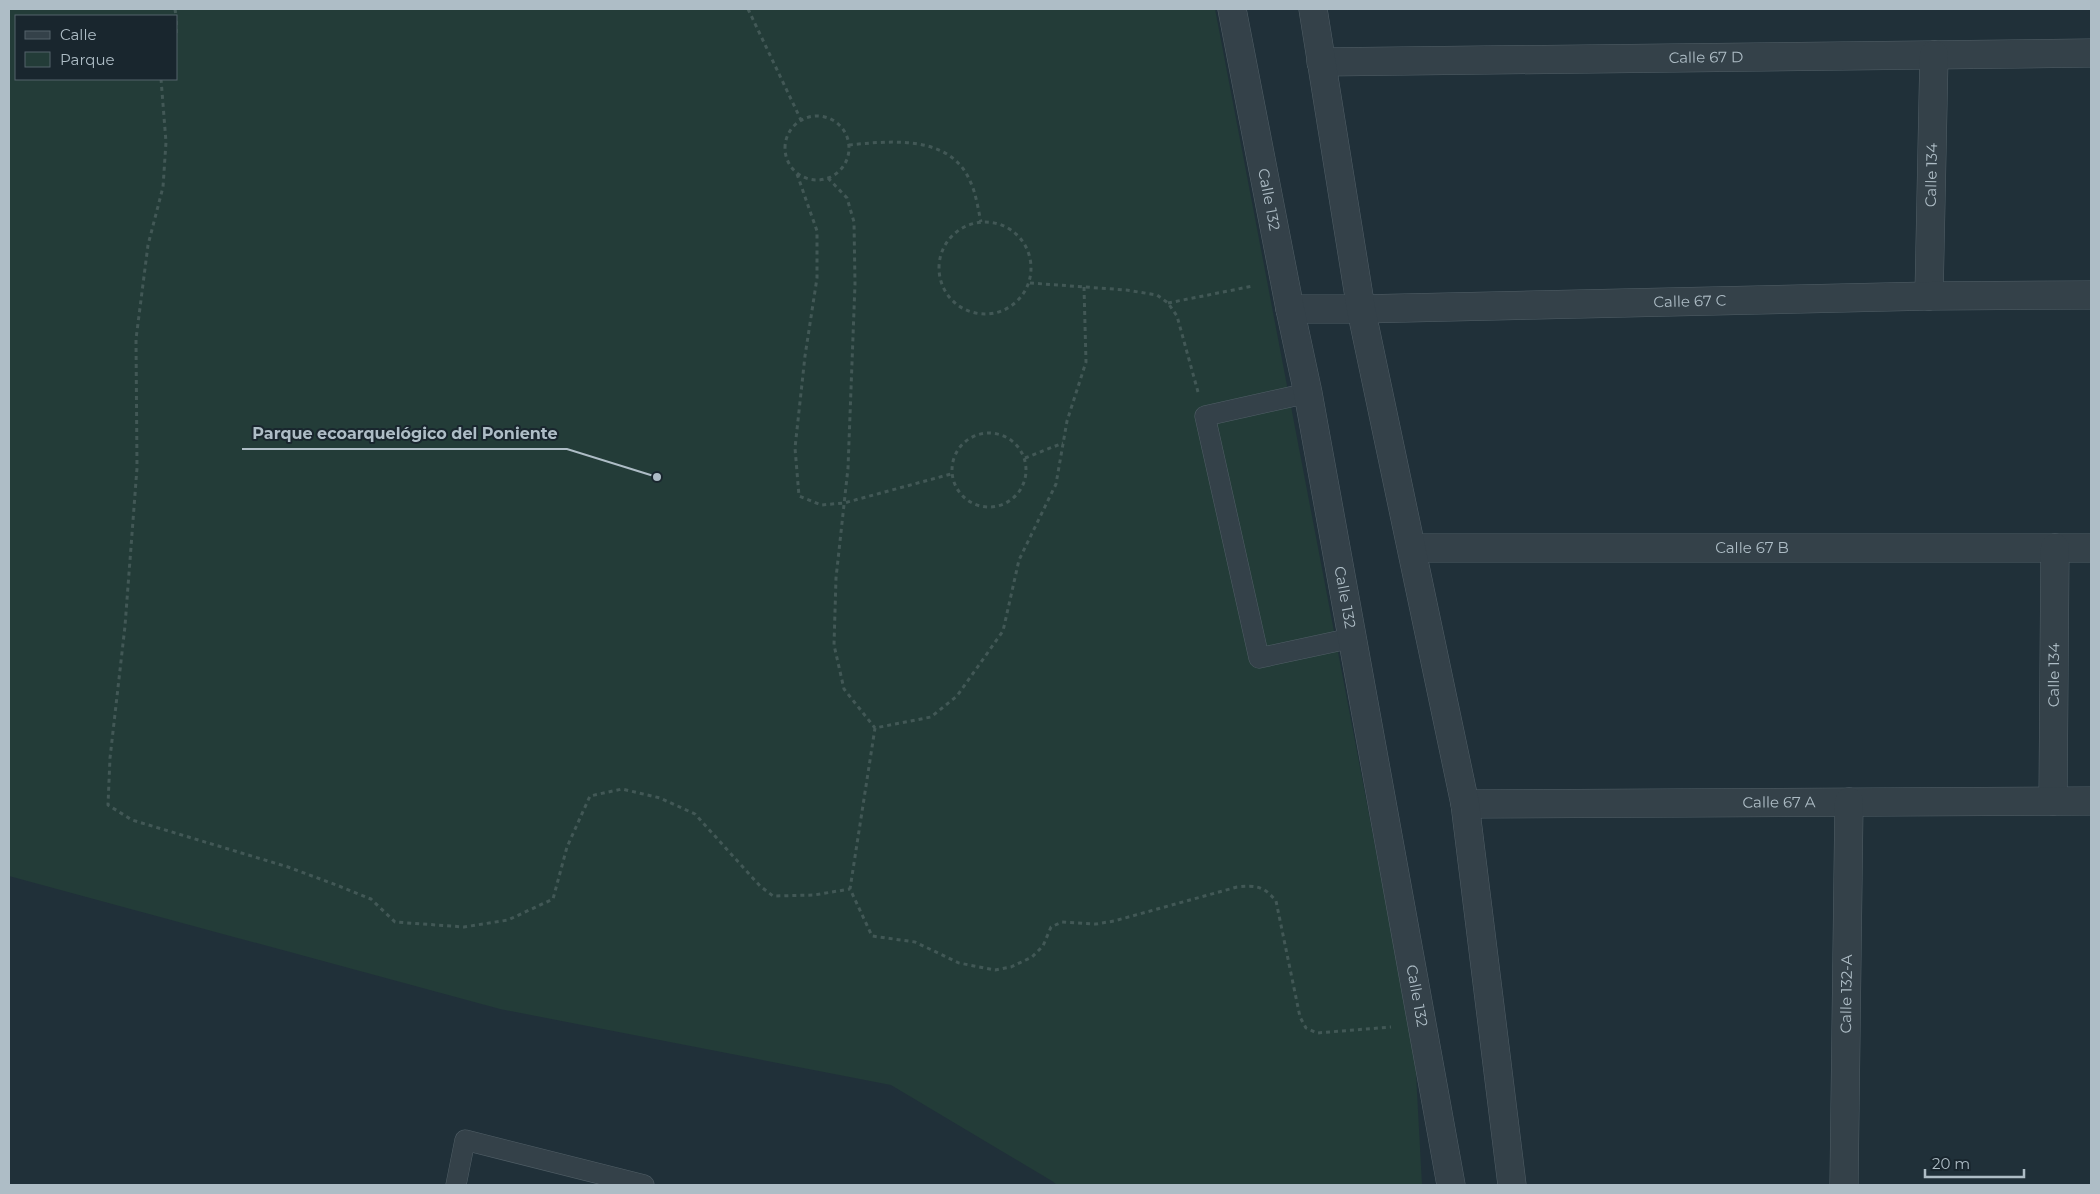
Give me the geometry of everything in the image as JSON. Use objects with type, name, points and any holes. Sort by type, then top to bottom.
[{"type":"street","name":"Calle 132","points":[[1232,9],[1308,394],[1451,1185]]},
{"type":"street","points":[[1314,9],[1320,62],[1361,309],[1413,548],[1465,804],[1512,1185]]},
{"type":"street","name":"Calle 67 D","points":[[1320,62],[2091,53]]},
{"type":"street","name":"Calle 134","points":[[1929,296],[1934,54]]},
{"type":"street","name":"Calle 67 C","points":[[1290,308],[1361,309],[1929,296],[2091,295]]},
{"type":"street","name":"Calle 67 B","points":[[1413,548],[2091,548]]},
{"type":"street","name":"Calle 134","points":[[2053,801],[2055,548]]},
{"type":"street","name":"Calle 67 A","points":[[1465,804],[2091,801]]},
{"type":"street","name":"Calle 132-A","points":[[1844,1185],[1849,802]]},
{"type":"lane","points":[[1308,394],[1205,416],[1259,658],[1352,638]]},
{"type":"lane","points":[[456,1185],[465,1140],[644,1185]]},
{"type":"path","points":[[748,9],[801,120]]},
{"type":"path","points":[[161,80],[166,151],[163,188],[148,244],[136,339],[137,468],[125,626],[110,758],[108,805],[132,820],[288,867],[339,886],[371,900],[395,922],[464,927],[508,920],[553,899],[567,847],[590,796],[622,790],[660,798],[695,814],[760,886],[773,896],[814,895],[850,889]]},
{"type":"path","points":[[811,116],[822,116],[832,119],[844,130],[849,144],[848,155],[844,165],[837,173],[828,178],[807,179],[790,166],[785,156],[784,146],[792,126],[801,120],[811,116]]},
{"type":"path","points":[[849,144],[894,141],[932,147],[954,158],[970,180],[981,222]]},
{"type":"path","points":[[798,174],[817,231],[816,278],[795,448],[799,496],[821,505],[844,503],[951,474]]},
{"type":"path","points":[[828,178],[848,198],[854,222],[852,367],[848,468],[836,578],[834,645],[844,689],[875,728],[850,889],[872,936],[915,942],[959,963],[995,970],[1011,967],[1032,957],[1043,946],[1051,927],[1062,922],[1096,924],[1114,921],[1237,887],[1253,885],[1268,891],[1276,901],[1300,1016],[1306,1028],[1317,1033],[1393,1027]]},
{"type":"path","points":[[981,222],[996,223],[1011,229],[1022,239],[1030,252],[1032,268],[1030,283],[1022,297],[1011,307],[997,314],[981,315],[966,311],[953,303],[944,290],[939,276],[939,261],[944,246],[953,234],[966,226],[981,222]]},
{"type":"path","points":[[1168,304],[1284,279]]},
{"type":"path","points":[[1030,283],[1126,290],[1157,295],[1168,304],[1177,316],[1205,416]]},
{"type":"path","points":[[875,728],[931,717],[956,696],[1003,631],[1020,560],[1056,484],[1066,421],[1086,362],[1084,287]]},
{"type":"path","points":[[986,433],[998,434],[1009,438],[1019,447],[1025,458],[1027,471],[1025,484],[1018,495],[1008,504],[995,508],[982,508],[965,499],[954,486],[951,474],[952,462],[964,442],[974,436],[986,433]]},
{"type":"path","points":[[1025,458],[1063,443]]},
{"type":"green space","points":[[9,9],[1215,9],[1415,1055],[1422,1185],[1057,1185],[891,1085],[500,1009],[9,876]]},
{"type":"place","name":"Parque ecoarquelógico del Poniente","points":[[657,477]]}]
